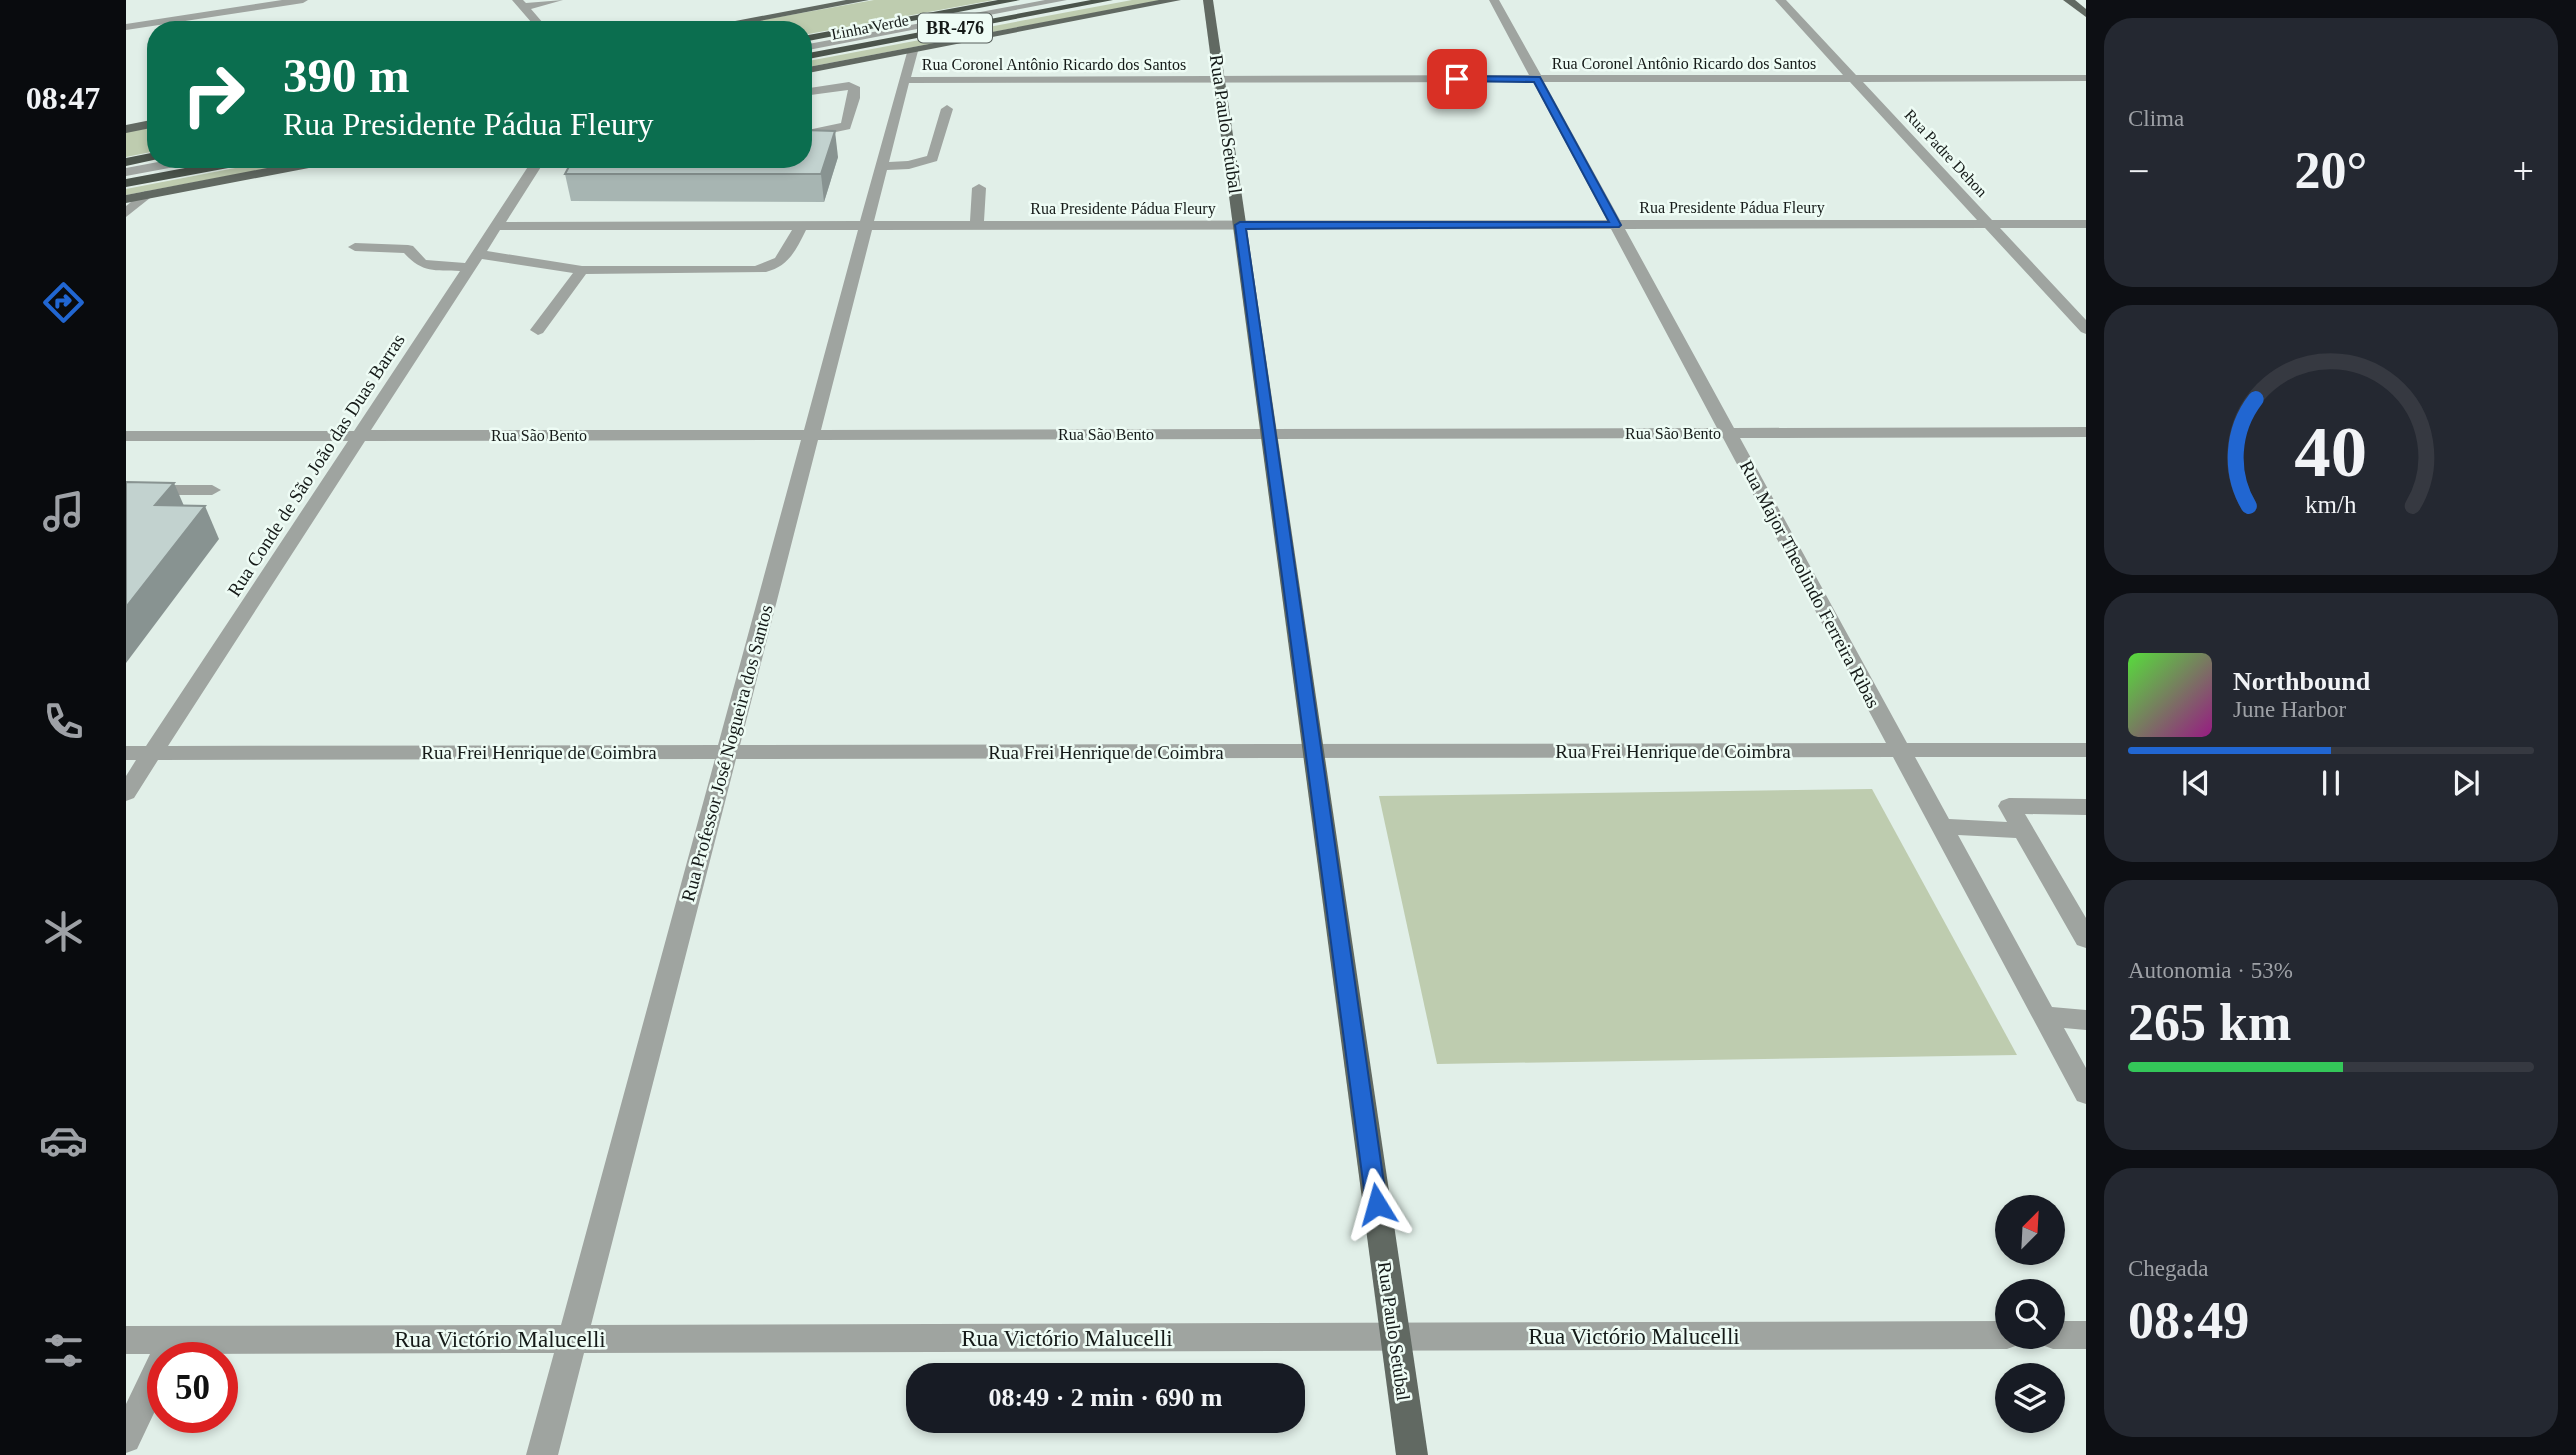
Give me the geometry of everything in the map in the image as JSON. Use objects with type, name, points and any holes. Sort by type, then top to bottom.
[{"type":"highway","name":"Linha Verde","points":[[812,36],[1015,0]]},
{"type":"highway","name":"Linha Verde","points":[[812,55],[1108,0]]},
{"type":"highway","points":[[126,162],[147,158]]},
{"type":"highway","points":[[126,183],[207,168]]},
{"type":"main road","points":[[744,21],[864,0]]},
{"type":"main road","points":[[812,69],[1176,0]]},
{"type":"main road","name":"Rua Paulo Setúbal","points":[[1208,0],[1412,1455]]},
{"type":"main road","points":[[2068,0],[2086,14]]},
{"type":"main road","points":[[126,129],[147,126]]},
{"type":"main road","points":[[126,199],[288,168]]},
{"type":"street","points":[[210,0],[218,17]]},
{"type":"street","points":[[181,21],[218,17],[303,0]]},
{"type":"street","points":[[520,3],[558,0]]},
{"type":"street","points":[[812,46],[1062,0]]},
{"type":"street","name":"Rua Major Theolindo Ferreira Ribas","points":[[1494,0],[2086,1093]]},
{"type":"street","name":"Rua Padre Dehon","points":[[1780,0],[2086,329]]},
{"type":"street","points":[[520,3],[536,21]]},
{"type":"street","points":[[126,27],[147,25]]},
{"type":"street","name":"Rua Professor José Nogueira dos Santos","points":[[542,1455],[912,51]]},
{"type":"street","name":"Rua Coronel Antônio Ricardo dos Santos","points":[[904,80],[2086,78]]},
{"type":"street","points":[[812,92],[849,86],[853,87],[854,98],[846,126],[812,133]]},
{"type":"street","points":[[881,166],[909,165],[933,158],[947,109]]},
{"type":"street","points":[[126,172],[148,168]]},
{"type":"street","name":"Rua Conde de São João das Duas Barras","points":[[126,793],[534,168]]},
{"type":"street","points":[[977,226],[979,188]]},
{"type":"street","points":[[126,213],[145,195]]},
{"type":"street","name":"Rua Presidente Pádua Fleury","points":[[496,226],[2086,224]]},
{"type":"street","points":[[355,247],[408,249],[421,263],[474,260],[582,270],[771,268],[785,260],[801,226]]},
{"type":"street","points":[[538,330],[582,270]]},
{"type":"street","name":"Rua São Bento","points":[[126,436],[2086,432]]},
{"type":"street","points":[[126,490],[212,490]]},
{"type":"street","name":"Rua Frei Henrique de Coimbra","points":[[126,753],[2086,750]]},
{"type":"street","points":[[2086,807],[2009,806],[2086,939]]},
{"type":"street","points":[[1942,827],[2023,830]]},
{"type":"street","points":[[2044,1016],[2086,1020]]},
{"type":"street","name":"Rua Victório Malucelli","points":[[238,1351],[572,1339],[1995,1335]]},
{"type":"street","points":[[2065,1335],[2086,1335]]},
{"type":"street","name":"Rua Victório Malucelli","points":[[126,1340],[147,1347]]},
{"type":"street","points":[[126,1438],[147,1393]]},
{"type":"green space","points":[[874,0],[994,0],[812,33],[812,21],[757,21]]},
{"type":"green space","points":[[1132,0],[1162,0],[812,66],[812,60]]},
{"type":"green space","points":[[147,128],[147,153],[126,157],[126,132]]},
{"type":"green space","points":[[235,168],[270,168],[126,195],[126,189]]},
{"type":"green space","points":[[1872,789],[2017,1055],[1437,1064],[1379,796]]},
{"type":"building","points":[[812,130],[835,131],[821,174],[565,174],[568,168],[812,168]]},
{"type":"building","points":[[126,482],[174,483],[155,505],[205,506],[126,607]]},
{"type":"route","points":[[1377,1204],[1240,225],[1616,225],[1536,79],[1457,79]]}]
